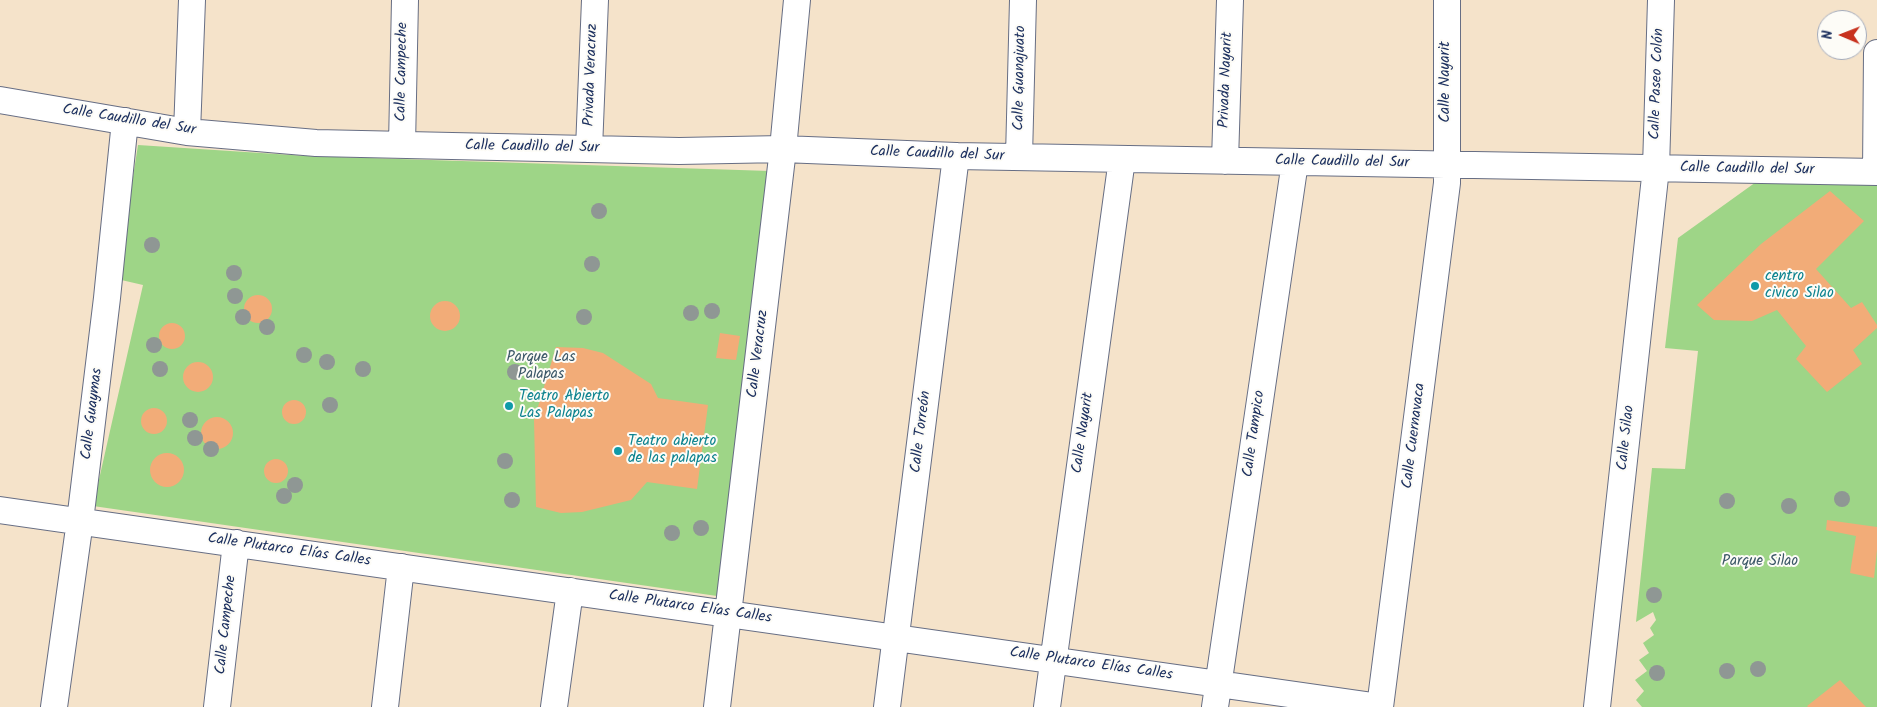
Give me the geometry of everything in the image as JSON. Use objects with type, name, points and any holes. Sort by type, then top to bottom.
[{"type":"street","points":[[187,132],[192,0]]},
{"type":"street","name":"Calle Campeche","points":[[402,144],[405,0]]},
{"type":"street","name":"Privada Veracruz","points":[[589,149],[595,0]]},
{"type":"street","name":"Calle Veracruz","points":[[717,707],[783,149],[797,0]]},
{"type":"street","name":"Calle Guanajuato","points":[[1019,157],[1023,0]]},
{"type":"street","name":"Privada Nayarit","points":[[1225,160],[1230,0]]},
{"type":"street","name":"Calle Nayarit","points":[[1446,164],[1447,0]]},
{"type":"street","name":"Calle Paseo Colón","points":[[1656,168],[1661,0]]},
{"type":"street","points":[[1876,172],[1877,53]]},
{"type":"street","name":"Calle Caudillo del Sur","points":[[0,100],[187,132],[316,144],[402,144],[679,151],[783,149],[956,156],[1876,172]]},
{"type":"street","name":"Calle Guaymas","points":[[54,707],[108,298],[125,121]]},
{"type":"street","name":"Calle Torreón","points":[[886,707],[956,156]]},
{"type":"street","name":"Calle Nayarit","points":[[1047,707],[1122,159]]},
{"type":"street","name":"Calle Tampico","points":[[1217,695],[1295,162]]},
{"type":"street","name":"Calle Cuernavaca","points":[[1380,707],[1447,183],[1446,164]]},
{"type":"street","name":"Calle Silao","points":[[1597,707],[1656,168]]},
{"type":"street","name":"Calle Plutarco Elías Calles","points":[[0,510],[1053,660],[1217,695],[1380,707]]},
{"type":"street","name":"Calle Campeche","points":[[217,707],[236,544]]},
{"type":"street","points":[[386,707],[401,567]]},
{"type":"street","points":[[554,707],[570,591]]},
{"type":"green space","name":"Parque Las Palapas","points":[[138,145],[307,156],[770,171],[717,596],[93,506],[143,285],[117,279]]},
{"type":"green space","name":"Parque Silao","points":[[1763,177],[1877,177],[1877,707],[1642,707],[1636,700],[1644,691],[1635,680],[1647,671],[1639,660],[1649,653],[1643,643],[1654,635],[1650,628],[1656,620],[1653,612],[1636,622],[1652,468],[1685,469],[1698,351],[1665,348],[1678,238]]},
{"type":"building","name":"centro civico Silao","points":[[1830,191],[1864,221],[1816,269],[1851,308],[1862,302],[1877,328],[1853,350],[1862,364],[1827,392],[1796,359],[1806,346],[1777,310],[1752,321],[1714,320],[1697,305],[1761,244]]},
{"type":"building","points":[[258,295],[268,299],[272,309],[268,319],[258,323],[248,319],[244,309],[248,299]]},
{"type":"building","points":[[445,301],[456,305],[460,316],[456,327],[445,331],[434,327],[430,316],[434,305]]},
{"type":"building","points":[[172,323],[181,327],[185,336],[181,345],[172,349],[163,345],[159,336],[163,327]]},
{"type":"building","points":[[720,333],[740,336],[736,360],[716,358]]},
{"type":"building","name":"Teatro abierto de las palapas","points":[[556,347],[583,348],[603,353],[651,384],[658,398],[708,405],[697,489],[647,482],[631,500],[582,512],[561,513],[536,507],[534,420]]},
{"type":"building","points":[[198,362],[209,366],[213,377],[209,388],[198,392],[187,388],[183,377],[187,366]]},
{"type":"building","points":[[294,400],[303,403],[306,412],[303,421],[294,424],[285,421],[282,412],[285,403]]},
{"type":"building","points":[[154,408],[163,412],[167,421],[163,430],[154,434],[145,430],[141,421],[145,412]]},
{"type":"building","points":[[217,417],[228,422],[233,433],[228,444],[217,449],[206,444],[201,433],[206,422]]},
{"type":"building","points":[[167,453],[179,458],[184,470],[179,482],[167,487],[155,482],[150,470],[155,458]]},
{"type":"building","points":[[276,459],[281,460],[287,466],[287,476],[281,482],[276,483],[271,482],[265,476],[264,471],[265,466],[271,460]]},
{"type":"building","points":[[1827,520],[1877,527],[1874,578],[1850,573],[1856,536],[1826,530]]},
{"type":"building","points":[[1840,680],[1866,707],[1807,706]]},
{"type":"place","name":"centro civico Silao","points":[[1755,286]]},
{"type":"place","name":"Teatro Abierto Las Palapas","points":[[509,406]]},
{"type":"place","name":"Teatro abierto de las palapas","points":[[618,451]]}]
